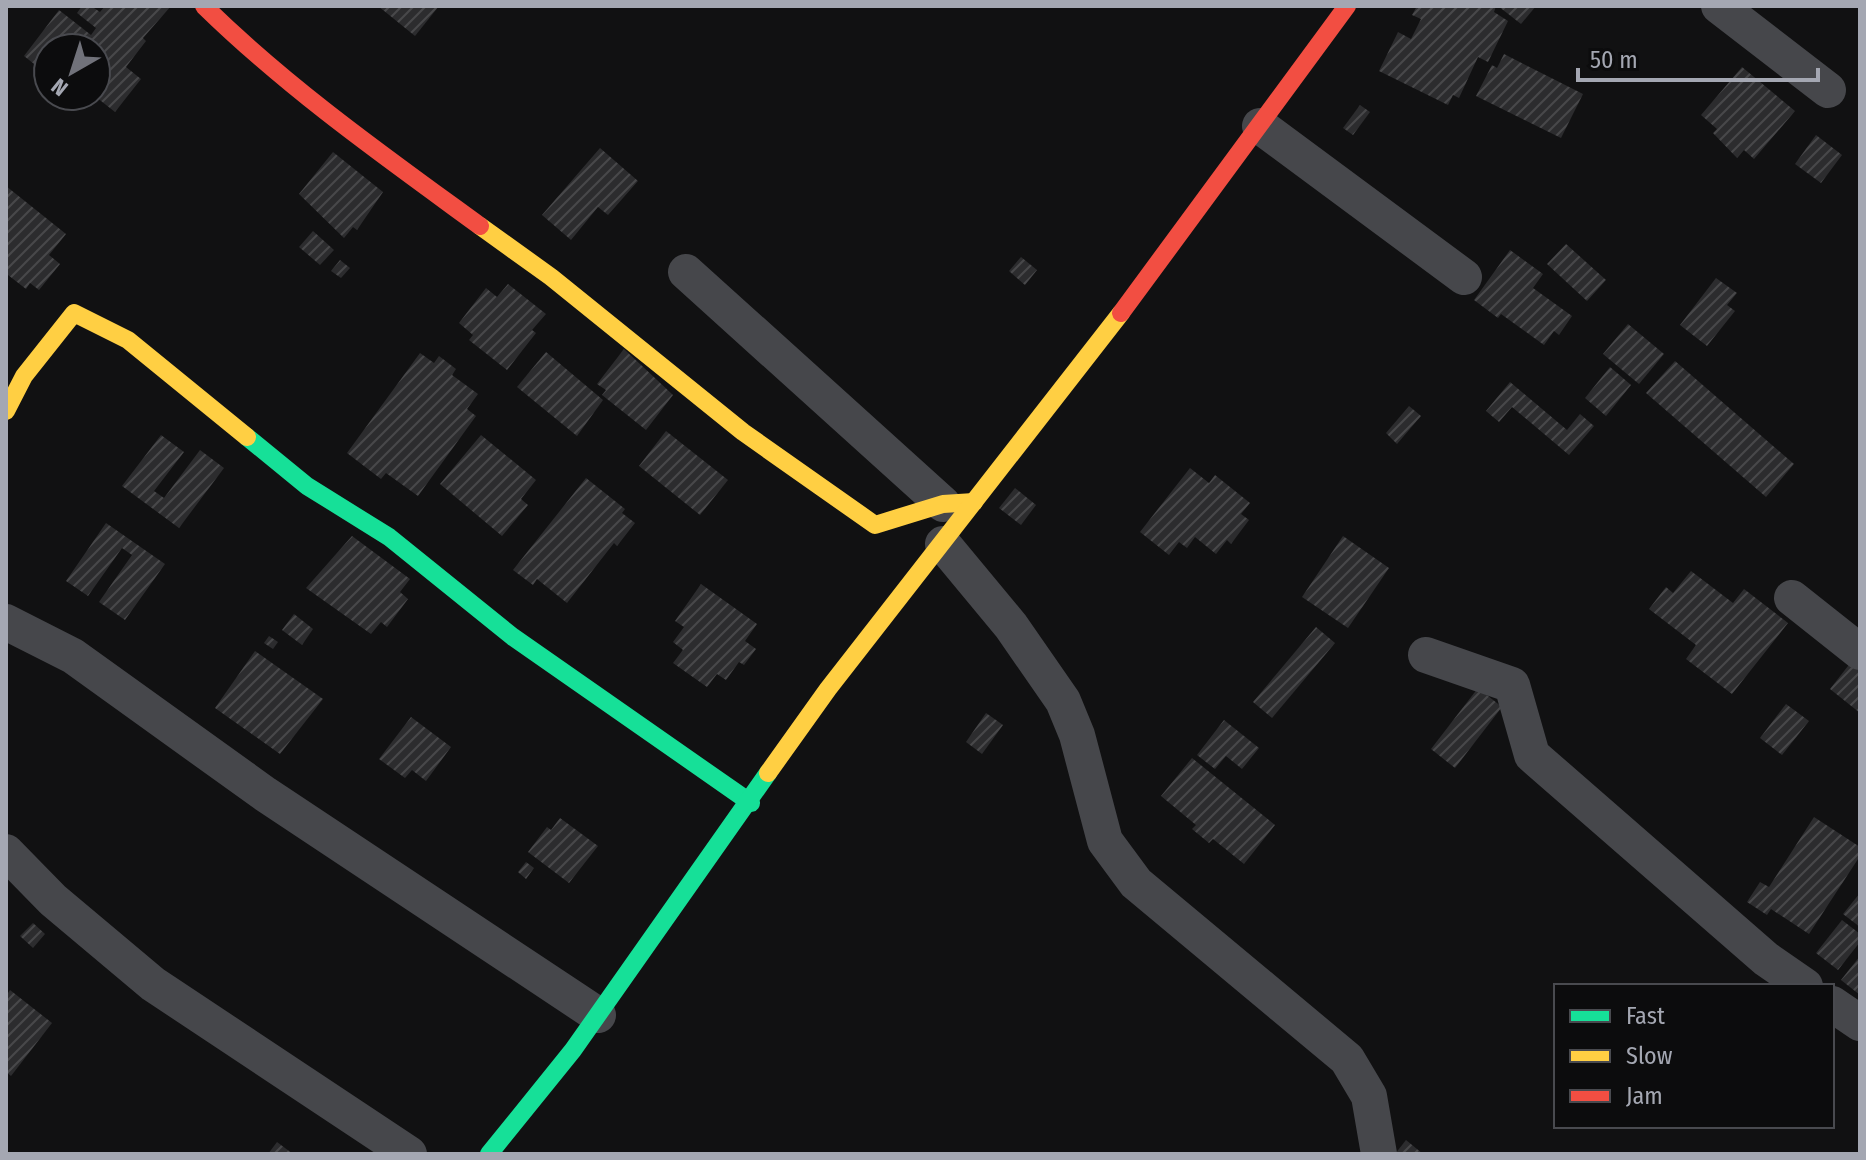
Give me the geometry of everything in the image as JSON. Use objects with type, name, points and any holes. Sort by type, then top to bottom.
[{"type":"street","points":[[204,6],[248,49],[331,118],[551,277],[743,432],[875,525],[958,503]]},
{"type":"street","points":[[489,1154],[598,1015],[751,803],[828,689],[943,544],[958,503],[1260,126],[1347,6]]},
{"type":"street","points":[[1719,6],[1828,90]]},
{"type":"street","points":[[1260,126],[1464,277]]},
{"type":"street","points":[[686,272],[958,503]]},
{"type":"street","points":[[6,411],[24,376],[74,313],[128,340],[307,486],[389,537],[513,637],[751,803]]},
{"type":"street","points":[[943,544],[1011,626],[1063,701],[1077,735],[1105,841],[1116,859],[1136,883],[1347,1059],[1369,1096],[1379,1154]]},
{"type":"street","points":[[1792,598],[1860,652]]},
{"type":"street","points":[[6,622],[73,656],[265,794],[598,1015]]},
{"type":"street","points":[[1426,655],[1512,685],[1532,755],[1766,959],[1802,984]]},
{"type":"street","points":[[6,852],[53,900],[153,984],[409,1154]]},
{"type":"street","points":[[1834,1005],[1860,1023]]},
{"type":"building","points":[[82,6],[91,6],[100,12],[105,6],[171,6],[143,38],[146,41],[126,67],[141,79],[115,112],[112,110],[112,32],[93,32],[96,28],[77,13]]},
{"type":"building","points":[[378,6],[439,6],[415,36]]},
{"type":"building","points":[[1417,6],[1496,6],[1494,12],[1508,21],[1488,62],[1478,57],[1459,98],[1453,95],[1448,105],[1379,71],[1398,32],[1411,39],[1421,19],[1412,15]]},
{"type":"building","points":[[1498,6],[1536,6],[1521,24]]},
{"type":"building","points":[[59,10],[87,32],[42,32]]},
{"type":"building","points":[[32,45],[32,62],[24,56]]},
{"type":"building","points":[[1504,54],[1583,94],[1561,138],[1476,96],[1492,65],[1497,68]]},
{"type":"building","points":[[1742,67],[1795,111],[1754,159],[1744,150],[1737,158],[1713,133],[1717,129],[1701,115]]},
{"type":"building","points":[[1360,105],[1370,112],[1353,135],[1343,128]]},
{"type":"building","points":[[1816,135],[1842,155],[1821,183],[1795,164]]},
{"type":"building","points":[[600,148],[638,181],[608,215],[598,207],[571,240],[542,215]]},
{"type":"building","points":[[333,152],[383,192],[357,230],[353,227],[344,238],[299,194]]},
{"type":"building","points":[[6,186],[66,234],[49,255],[60,264],[39,290],[30,283],[26,289],[8,275],[6,279]]},
{"type":"building","points":[[313,231],[334,250],[320,265],[299,247]]},
{"type":"building","points":[[1566,244],[1606,280],[1587,301],[1547,264]]},
{"type":"building","points":[[1510,250],[1543,274],[1533,288],[1572,316],[1559,335],[1554,331],[1544,345],[1501,314],[1498,318],[1474,300]]},
{"type":"building","points":[[1021,257],[1037,270],[1025,285],[1009,271]]},
{"type":"building","points":[[340,260],[350,268],[341,278],[331,271]]},
{"type":"building","points":[[1716,278],[1737,293],[1727,305],[1735,311],[1707,346],[1680,325]]},
{"type":"building","points":[[508,284],[546,314],[532,330],[536,333],[507,370],[469,340],[473,335],[459,323],[486,288],[497,297]]},
{"type":"building","points":[[1628,324],[1664,354],[1639,384],[1603,354]]},
{"type":"building","points":[[624,349],[673,395],[646,430],[602,395],[606,390],[597,384]]},
{"type":"building","points":[[546,352],[603,400],[577,436],[517,387]]},
{"type":"building","points":[[420,353],[434,363],[439,356],[456,369],[452,375],[478,394],[467,409],[476,416],[418,496],[386,473],[381,479],[347,453]]},
{"type":"building","points":[[1675,361],[1794,464],[1766,497],[1646,393]]},
{"type":"building","points":[[1610,367],[1631,385],[1606,416],[1585,398]]},
{"type":"building","points":[[1510,382],[1567,430],[1580,414],[1594,426],[1569,455],[1512,407],[1499,422],[1486,411]]},
{"type":"building","points":[[1409,406],[1421,416],[1397,444],[1386,433]]},
{"type":"building","points":[[666,431],[728,480],[700,515],[639,466]]},
{"type":"building","points":[[161,435],[184,452],[154,491],[164,498],[200,450],[224,468],[179,528],[122,486]]},
{"type":"building","points":[[481,435],[536,480],[521,499],[528,505],[502,536],[440,484]]},
{"type":"building","points":[[1190,468],[1209,483],[1215,475],[1250,503],[1241,514],[1249,520],[1231,544],[1227,540],[1216,554],[1195,537],[1187,548],[1179,542],[1169,555],[1140,532]]},
{"type":"building","points":[[586,478],[625,509],[622,513],[635,523],[617,546],[614,543],[567,603],[537,579],[533,585],[513,570]]},
{"type":"building","points":[[1015,488],[1036,505],[1021,525],[999,508]]},
{"type":"building","points":[[106,523],[165,564],[125,620],[99,602],[132,555],[122,548],[88,596],[66,581]]},
{"type":"building","points":[[352,536],[410,579],[400,592],[408,599],[387,627],[381,622],[371,634],[306,588]]},
{"type":"building","points":[[1343,536],[1389,568],[1348,628],[1302,597]]},
{"type":"building","points":[[1691,571],[1733,603],[1744,589],[1788,623],[1732,694],[1686,659],[1696,645],[1649,609],[1666,587],[1673,593]]},
{"type":"building","points":[[701,584],[757,624],[745,641],[756,649],[744,665],[739,662],[726,680],[717,674],[707,687],[673,663],[683,650],[673,642],[684,627],[675,621]]},
{"type":"building","points":[[294,614],[313,629],[302,645],[282,630]]},
{"type":"building","points":[[1316,627],[1335,643],[1272,718],[1253,702]]},
{"type":"building","points":[[269,636],[278,642],[273,649],[264,643]]},
{"type":"building","points":[[255,651],[323,699],[280,754],[215,708]]},
{"type":"building","points":[[1855,657],[1860,661],[1860,713],[1830,689]]},
{"type":"building","points":[[1478,688],[1502,707],[1455,768],[1431,749]]},
{"type":"building","points":[[1786,704],[1809,721],[1782,755],[1760,738]]},
{"type":"building","points":[[986,713],[1003,725],[982,754],[966,742]]},
{"type":"building","points":[[411,717],[451,747],[426,781],[412,770],[405,778],[379,759]]},
{"type":"building","points":[[1224,720],[1259,748],[1242,769],[1226,756],[1215,769],[1197,755]]},
{"type":"building","points":[[1192,758],[1275,825],[1244,864],[1213,839],[1209,843],[1192,829],[1196,825],[1161,796]]},
{"type":"building","points":[[1814,817],[1860,847],[1860,856],[1809,934],[1771,909],[1767,915],[1747,902],[1760,882],[1769,887]]},
{"type":"building","points":[[560,818],[598,846],[569,883],[528,852],[547,827],[551,830]]},
{"type":"building","points":[[526,862],[534,868],[526,879],[518,872]]},
{"type":"building","points":[[1860,893],[1860,927],[1843,914]]},
{"type":"building","points":[[1842,920],[1860,934],[1860,942],[1838,970],[1816,953]]},
{"type":"building","points":[[33,923],[45,934],[33,948],[20,936]]},
{"type":"building","points":[[1860,956],[1860,995],[1841,980]]},
{"type":"building","points":[[10,990],[52,1023],[11,1076],[6,1072],[6,996]]},
{"type":"building","points":[[1406,1140],[1423,1154],[1395,1154]]},
{"type":"building","points":[[277,1142],[293,1154],[268,1154]]},
{"type":"traffic: fast","points":[[247,437],[307,486],[389,537],[513,637],[751,803]]},
{"type":"traffic: fast","points":[[489,1154],[573,1050],[768,773]]},
{"type":"traffic: slow","points":[[480,226],[551,277],[743,432],[875,525],[943,504],[974,502]]},
{"type":"traffic: slow","points":[[6,411],[24,376],[74,313],[128,340],[247,437]]},
{"type":"traffic: slow","points":[[768,773],[828,689],[1121,313]]},
{"type":"traffic: jam","points":[[204,6],[303,94],[480,226]]},
{"type":"traffic: jam","points":[[1121,313],[1347,6]]}]
